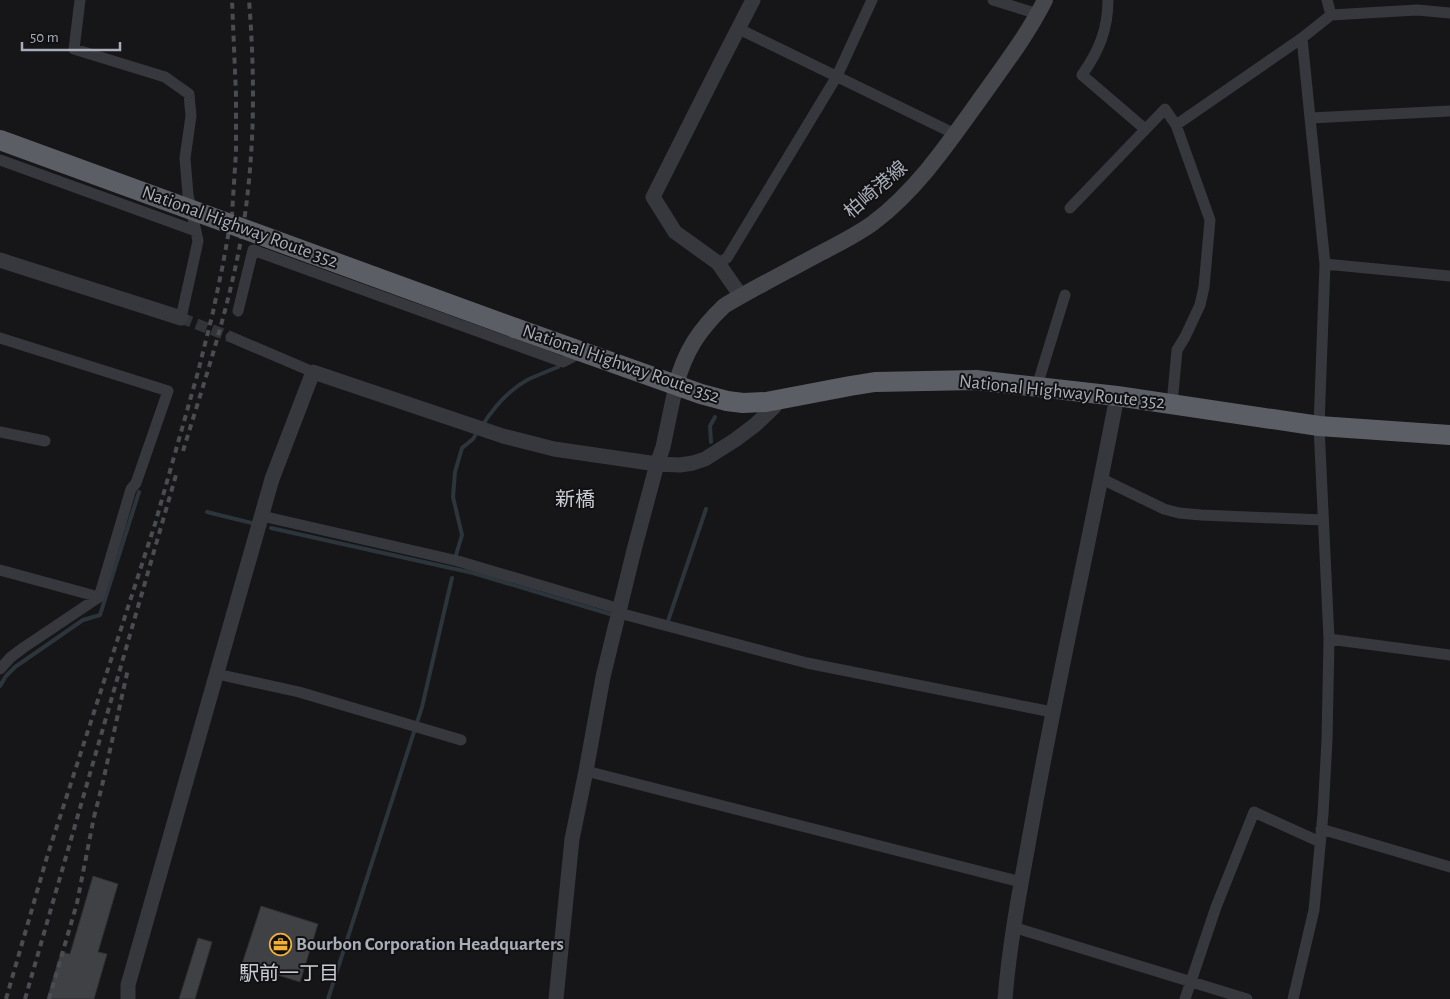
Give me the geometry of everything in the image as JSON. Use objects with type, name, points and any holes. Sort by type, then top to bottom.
[{"type":"highway","name":"National Highway Route 352","points":[[0,140],[514,328],[701,394],[727,401],[743,403],[777,400],[875,382],[976,380],[1117,396],[1319,426],[1450,435]]},
{"type":"main road","name":"柏崎港線","points":[[676,385],[681,366],[701,330],[724,306],[851,237],[872,223],[910,189],[955,134],[1018,45],[1042,7]]},
{"type":"street","points":[[0,260],[181,318],[198,240],[188,195],[185,158],[190,116],[189,94],[165,76],[74,49],[80,0]]},
{"type":"street","points":[[741,296],[718,263],[675,232],[653,197],[753,0]]},
{"type":"street","points":[[718,263],[728,258],[837,76],[872,0]]},
{"type":"street","points":[[993,0],[1042,7]]},
{"type":"street","points":[[1108,0],[1106,26],[1095,57],[1082,75],[1145,129]]},
{"type":"street","points":[[1327,0],[1331,15]]},
{"type":"street","points":[[1176,125],[1302,38],[1331,15],[1417,10],[1450,13]]},
{"type":"street","points":[[739,29],[955,134]]},
{"type":"street","points":[[1293,999],[1314,910],[1327,740],[1329,639],[1319,426],[1325,264],[1302,38]]},
{"type":"street","points":[[1070,208],[1165,109],[1176,125],[1210,220],[1204,287],[1200,304],[1177,350],[1172,404]]},
{"type":"street","points":[[1310,118],[1450,111]]},
{"type":"street","points":[[0,160],[196,231]]},
{"type":"street","points":[[238,311],[253,250],[563,362],[582,352]]},
{"type":"street","points":[[1325,264],[1450,276]]},
{"type":"street","points":[[1037,386],[1065,295]]},
{"type":"street","points":[[231,337],[313,372],[503,436],[554,449],[656,464],[680,465],[704,460],[755,425],[774,407],[777,400]]},
{"type":"street","points":[[0,338],[168,391],[136,483],[131,489],[99,597],[23,648],[0,669]]},
{"type":"street","points":[[128,999],[128,986],[272,479],[313,372]]},
{"type":"street","points":[[556,999],[572,839],[603,678],[656,464],[663,447],[676,385]]},
{"type":"street","points":[[1005,999],[1013,927],[1052,712],[1102,479],[1117,396]]},
{"type":"street","points":[[0,432],[44,441]]},
{"type":"street","points":[[1102,479],[1164,509],[1179,513],[1201,516],[1322,520]]},
{"type":"street","points":[[262,516],[458,561],[620,611],[807,663],[1052,712]]},
{"type":"street","points":[[0,570],[99,597]]},
{"type":"street","points":[[1329,639],[1450,655]]},
{"type":"street","points":[[217,674],[299,692],[461,740]]},
{"type":"street","points":[[586,771],[1021,882]]},
{"type":"street","points":[[1185,999],[1216,907],[1254,812],[1320,842]]},
{"type":"street","points":[[1321,829],[1450,867]]},
{"type":"street","points":[[1013,927],[1247,999]]},
{"type":"building","points":[[93,876],[118,884],[98,952],[107,954],[94,999],[47,999],[61,952],[70,954]]},
{"type":"building","name":"Bourbon Corporation Headquarters","points":[[261,906],[318,924],[300,982],[242,964]]},
{"type":"building","points":[[198,938],[212,942],[195,999],[179,999]]},
{"type":"waterway","points":[[482,426],[491,412],[514,388],[529,379],[558,367]]},
{"type":"waterway","points":[[711,442],[710,426],[715,417]]},
{"type":"waterway","points":[[456,555],[462,535],[453,497],[455,472],[462,448],[473,439],[478,431]]},
{"type":"waterway","points":[[0,686],[15,667],[83,620],[100,615],[139,492]]},
{"type":"waterway","points":[[667,624],[706,509]]},
{"type":"waterway","points":[[207,512],[256,524]]},
{"type":"waterway","points":[[271,528],[473,573],[613,615]]},
{"type":"waterway","points":[[328,999],[422,707],[452,578]]},
{"type":"tunnel","points":[[181,318],[231,337]]},
{"type":"railway","points":[[6,999],[47,857],[155,524],[213,312],[232,214],[236,152],[232,0]]},
{"type":"railway","points":[[183,451],[222,322],[244,223],[253,119],[253,71],[249,0]]},
{"type":"railway","points":[[25,999],[176,475]]},
{"type":"railway","points":[[49,999],[77,903],[94,817],[128,669]]},
{"type":"place","name":"Bourbon Corporation Headquarters","points":[[280,944]]},
{"type":"district","name":"新橋","points":[[575,500]]},
{"type":"district","name":"駅前一丁目","points":[[289,974]]}]
